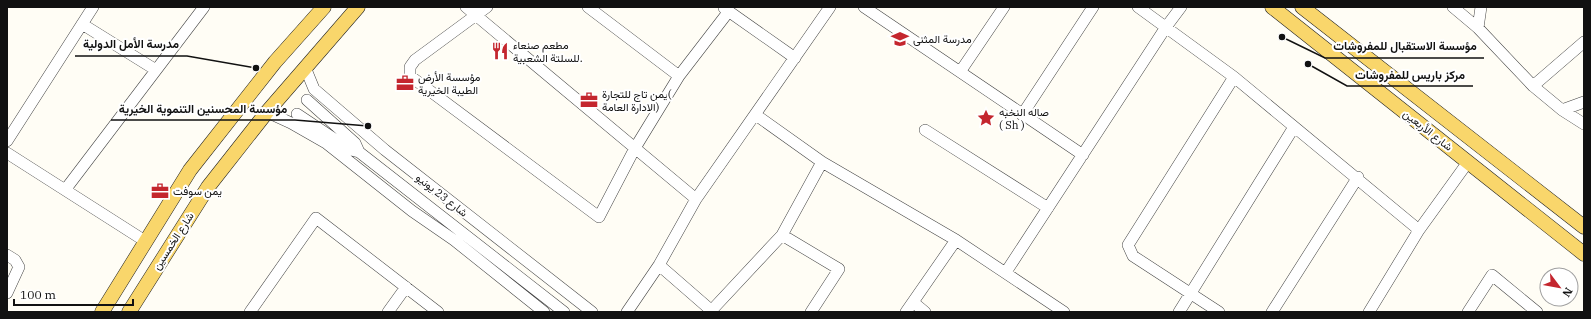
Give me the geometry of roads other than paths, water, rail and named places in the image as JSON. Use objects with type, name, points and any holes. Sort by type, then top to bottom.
[{"type":"main road","points":[[102,312],[141,246],[190,170],[275,62],[324,7]]},
{"type":"main road","name":"شارع الخمسين","points":[[131,309],[208,187],[267,112],[358,7]]},
{"type":"main road","name":"شارع الأربعين","points":[[1272,7],[1584,254]]},
{"type":"main road","name":"شارع الأربعين","points":[[1302,7],[1584,227]]},
{"type":"main road","points":[[141,246],[158,264]]},
{"type":"main road","points":[[112,294],[131,309]]},
{"type":"street","points":[[7,141],[93,7]]},
{"type":"street","points":[[64,190],[204,7]]},
{"type":"street","points":[[466,7],[696,199]]},
{"type":"street","points":[[487,7],[415,60],[410,67],[410,76],[599,217],[635,148],[679,76],[726,9],[795,58]]},
{"type":"street","points":[[588,7],[679,76]]},
{"type":"street","points":[[627,312],[659,265],[696,199],[830,7]]},
{"type":"street","points":[[864,7],[1083,155]]},
{"type":"street","points":[[960,72],[1004,7]]},
{"type":"street","points":[[1022,115],[1093,7]]},
{"type":"street","points":[[1138,7],[1234,77],[1358,177],[1419,230]]},
{"type":"street","points":[[1006,272],[1166,27],[1181,7]]},
{"type":"street","points":[[1453,7],[1478,28],[1533,86],[1562,110],[1584,124]]},
{"type":"street","points":[[1478,28],[1481,7]]},
{"type":"street","points":[[82,24],[156,70]]},
{"type":"street","points":[[1533,86],[1584,42]]},
{"type":"street","name":"شارع 23 يونيو","points":[[305,67],[314,89],[385,150],[592,312]]},
{"type":"street","points":[[1219,312],[1133,256],[1128,245],[1234,77]]},
{"type":"street","points":[[294,118],[314,89]]},
{"type":"street","points":[[307,100],[355,144],[359,152]]},
{"type":"street","points":[[1562,110],[1584,102]]},
{"type":"street","points":[[267,112],[294,118],[351,150],[359,152],[564,312]]},
{"type":"street","points":[[756,115],[822,162],[956,240],[1064,312]]},
{"type":"street","points":[[294,118],[412,211],[454,240],[544,312]]},
{"type":"street","points":[[1179,312],[1294,126]]},
{"type":"street","points":[[925,130],[1048,208]]},
{"type":"street","points":[[7,153],[64,190],[141,246]]},
{"type":"street","points":[[659,265],[712,311],[782,234],[822,162]]},
{"type":"street","points":[[1369,312],[1419,230],[1468,162]]},
{"type":"street","points":[[1272,312],[1358,177]]},
{"type":"street","points":[[250,312],[316,218],[438,312]]},
{"type":"street","points":[[782,234],[839,269],[811,312]]},
{"type":"street","points":[[906,312],[956,240]]},
{"type":"street","points":[[7,255],[15,260],[20,267],[7,293]]},
{"type":"street","points":[[1468,312],[1492,275],[1537,312]]},
{"type":"street","points":[[388,312],[406,288]]},
{"type":"street","points":[[913,302],[926,312]]},
{"type":"place","name":"مؤسسة الاستقبال للمفروشات","points":[[1282,37]]},
{"type":"place","name":"مدرسة المثنى","points":[[900,39]]},
{"type":"place","name":"مطعم صنعاء للسلتة الشعبية.","points":[[500,51]]},
{"type":"place","name":"مركز باريس للمفروشات","points":[[1308,64]]},
{"type":"place","name":"مدرسة الأمل الدولية","points":[[256,68]]},
{"type":"place","name":"مؤسسة الأرض الطيبة الخيرية","points":[[405,83]]},
{"type":"place","name":"يمن تاج للتجارة( الادارة العامة)","points":[[589,100]]},
{"type":"place","name":"صاله النخبه ( Sh )","points":[[986,118]]},
{"type":"place","name":"مؤسسة المحسنين التنموية الخيرية","points":[[368,126]]},
{"type":"place","name":"يمن سوفت","points":[[160,191]]}]
